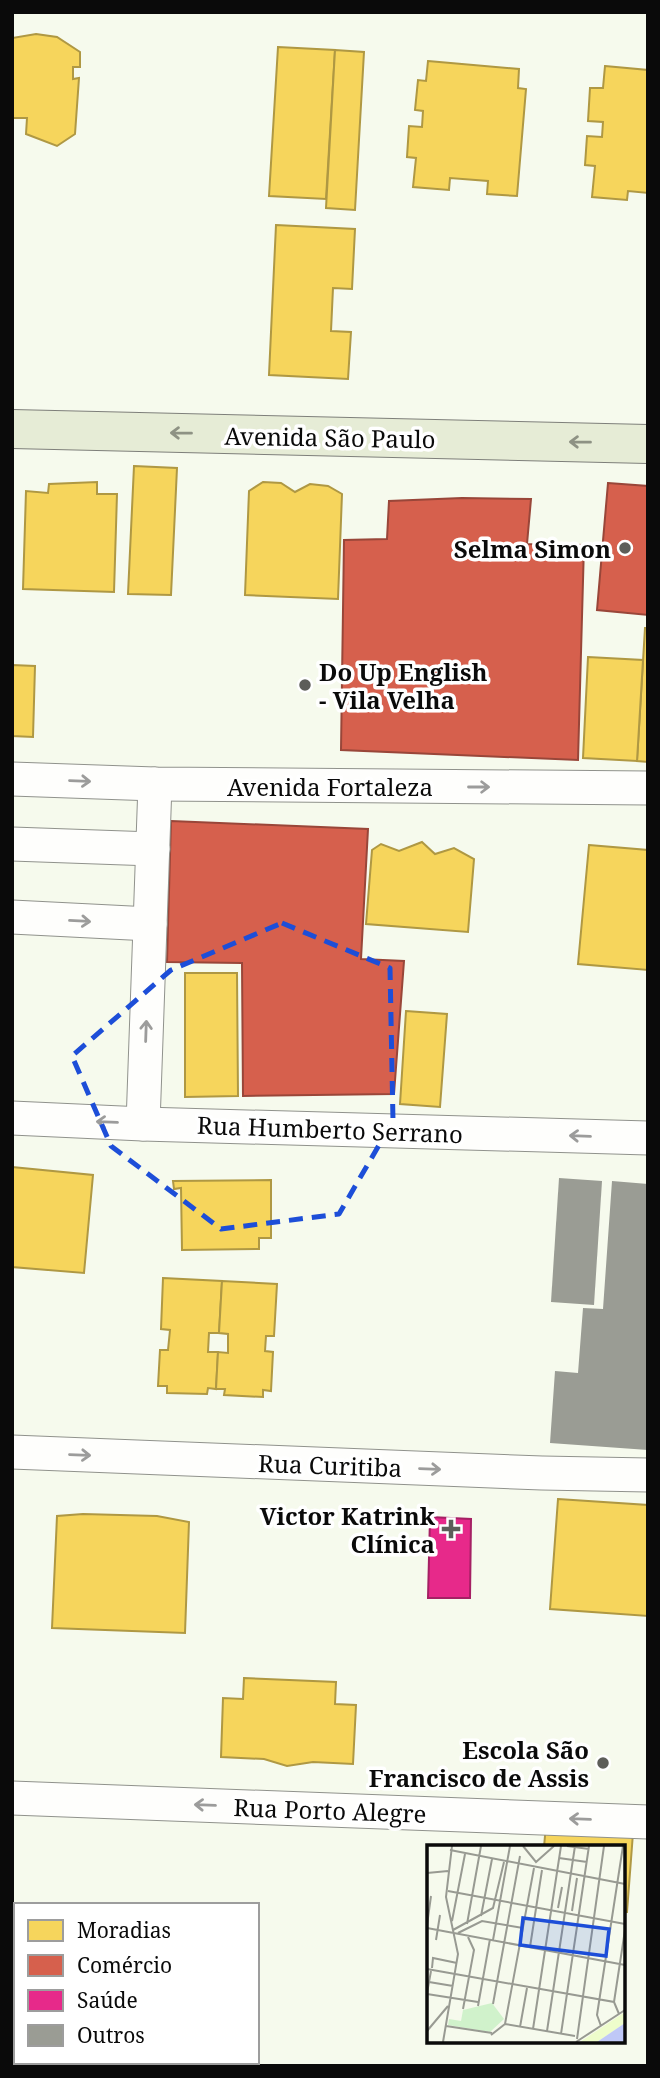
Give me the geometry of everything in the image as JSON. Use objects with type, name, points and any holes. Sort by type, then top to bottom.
[{"type":"main road","name":"Avenida São Paulo","points":[[12,429],[648,444]]},
{"type":"street","name":"Avenida Fortaleza","points":[[12,779],[155,784],[648,788]]},
{"type":"street","points":[[143,1124],[155,784]]},
{"type":"street","points":[[12,844],[153,849]]},
{"type":"street","points":[[12,917],[149,924]]},
{"type":"street","name":"Rua Humberto Serrano","points":[[12,1118],[648,1138]]},
{"type":"street","name":"Rua Curitiba","points":[[12,1452],[648,1475]]},
{"type":"street","name":"Rua Porto Alegre","points":[[12,1798],[648,1822]]},
{"type":"street","points":[[164,2064],[197,2066]]},
{"type":"highlighted area","points":[[282,923],[390,968],[393,1121],[339,1214],[221,1229],[111,1146],[72,1056],[171,970]]},
{"type":"building: Moradias","points":[[36,34],[57,37],[80,52],[80,67],[73,67],[73,79],[79,78],[75,134],[57,146],[26,134],[27,118],[12,118],[12,38]]},
{"type":"building: Moradias","points":[[278,47],[335,50],[326,199],[269,196]]},
{"type":"building: Moradias","points":[[335,50],[364,52],[355,210],[326,208]]},
{"type":"building: Moradias","points":[[428,61],[519,69],[518,88],[526,89],[517,196],[487,194],[488,181],[450,178],[449,190],[413,187],[416,158],[407,157],[409,126],[422,127],[423,111],[415,110],[418,80],[426,81]]},
{"type":"building: Moradias","points":[[605,66],[648,70],[648,193],[628,191],[627,200],[592,197],[595,166],[585,165],[587,136],[602,137],[603,122],[588,121],[590,88],[603,88]]},
{"type":"building: Moradias","points":[[276,225],[355,229],[352,289],[333,288],[331,331],[351,332],[348,379],[269,375]]},
{"type":"building: Moradias","points":[[134,466],[177,468],[171,595],[128,594]]},
{"type":"building: Moradias","points":[[97,482],[97,494],[117,494],[114,592],[23,589],[26,491],[48,493],[49,484]]},
{"type":"building: Moradias","points":[[263,482],[281,483],[295,492],[310,484],[328,486],[342,494],[338,599],[245,595],[249,491]]},
{"type":"building: Moradias","points":[[645,628],[648,628],[648,762],[637,761]]},
{"type":"building: Moradias","points":[[588,657],[643,660],[637,761],[583,758]]},
{"type":"building: Moradias","points":[[12,665],[35,666],[33,737],[12,736]]},
{"type":"building: Moradias","points":[[422,842],[435,854],[454,848],[474,859],[468,932],[366,924],[372,850],[381,844],[399,851]]},
{"type":"building: Moradias","points":[[589,845],[648,850],[648,970],[578,964]]},
{"type":"building: Moradias","points":[[185,973],[237,973],[238,1096],[185,1097]]},
{"type":"building: Moradias","points":[[406,1011],[447,1014],[440,1107],[400,1104]]},
{"type":"building: Moradias","points":[[12,1167],[93,1175],[84,1273],[12,1267]]},
{"type":"building: Moradias","points":[[271,1180],[271,1238],[259,1238],[259,1249],[182,1250],[181,1188],[174,1189],[173,1181]]},
{"type":"building: Moradias","points":[[163,1278],[222,1281],[219,1333],[209,1333],[208,1352],[218,1352],[216,1389],[208,1388],[207,1394],[167,1393],[167,1386],[158,1386],[160,1350],[168,1350],[170,1330],[161,1329]]},
{"type":"building: Moradias","points":[[222,1281],[277,1284],[274,1336],[266,1336],[265,1351],[273,1352],[271,1391],[263,1390],[263,1397],[224,1395],[225,1389],[216,1389],[218,1352],[228,1353],[228,1334],[219,1333]]},
{"type":"building: Moradias","points":[[558,1499],[648,1505],[648,1616],[550,1609]]},
{"type":"building: Moradias","points":[[57,1516],[157,1516],[189,1522],[185,1633],[52,1628]]},
{"type":"building: Moradias","points":[[244,1678],[336,1682],[335,1704],[356,1705],[353,1764],[313,1762],[287,1766],[264,1759],[221,1757],[223,1698],[243,1699]]},
{"type":"building: Moradias","points":[[546,1825],[633,1833],[627,1912],[625,1845],[544,1845]]},
{"type":"building: Comércio","name":"Selma Simon","points":[[608,483],[648,486],[648,615],[597,610]]},
{"type":"building: Comércio","points":[[531,499],[527,544],[584,545],[578,760],[341,750],[344,540],[387,539],[389,501]]},
{"type":"building: Comércio","points":[[171,821],[368,829],[361,959],[404,961],[394,1094],[243,1096],[242,963],[167,962]]},
{"type":"building: Saúde","points":[[430,1517],[471,1519],[470,1598],[428,1598]]},
{"type":"building: Outros","points":[[559,1178],[602,1181],[594,1305],[551,1302]]},
{"type":"building: Outros","points":[[612,1181],[648,1184],[648,1450],[550,1443],[555,1371],[578,1373],[583,1308],[603,1309]]},
{"type":"place","name":"Selma Simon","points":[[625,548]]},
{"type":"place","name":"Do Up English - Vila Velha","points":[[305,685]]},
{"type":"place","name":"Victor Katrink Clínica","points":[[451,1529]]},
{"type":"place","name":"Escola São Francisco de Assis","points":[[603,1763]]}]
